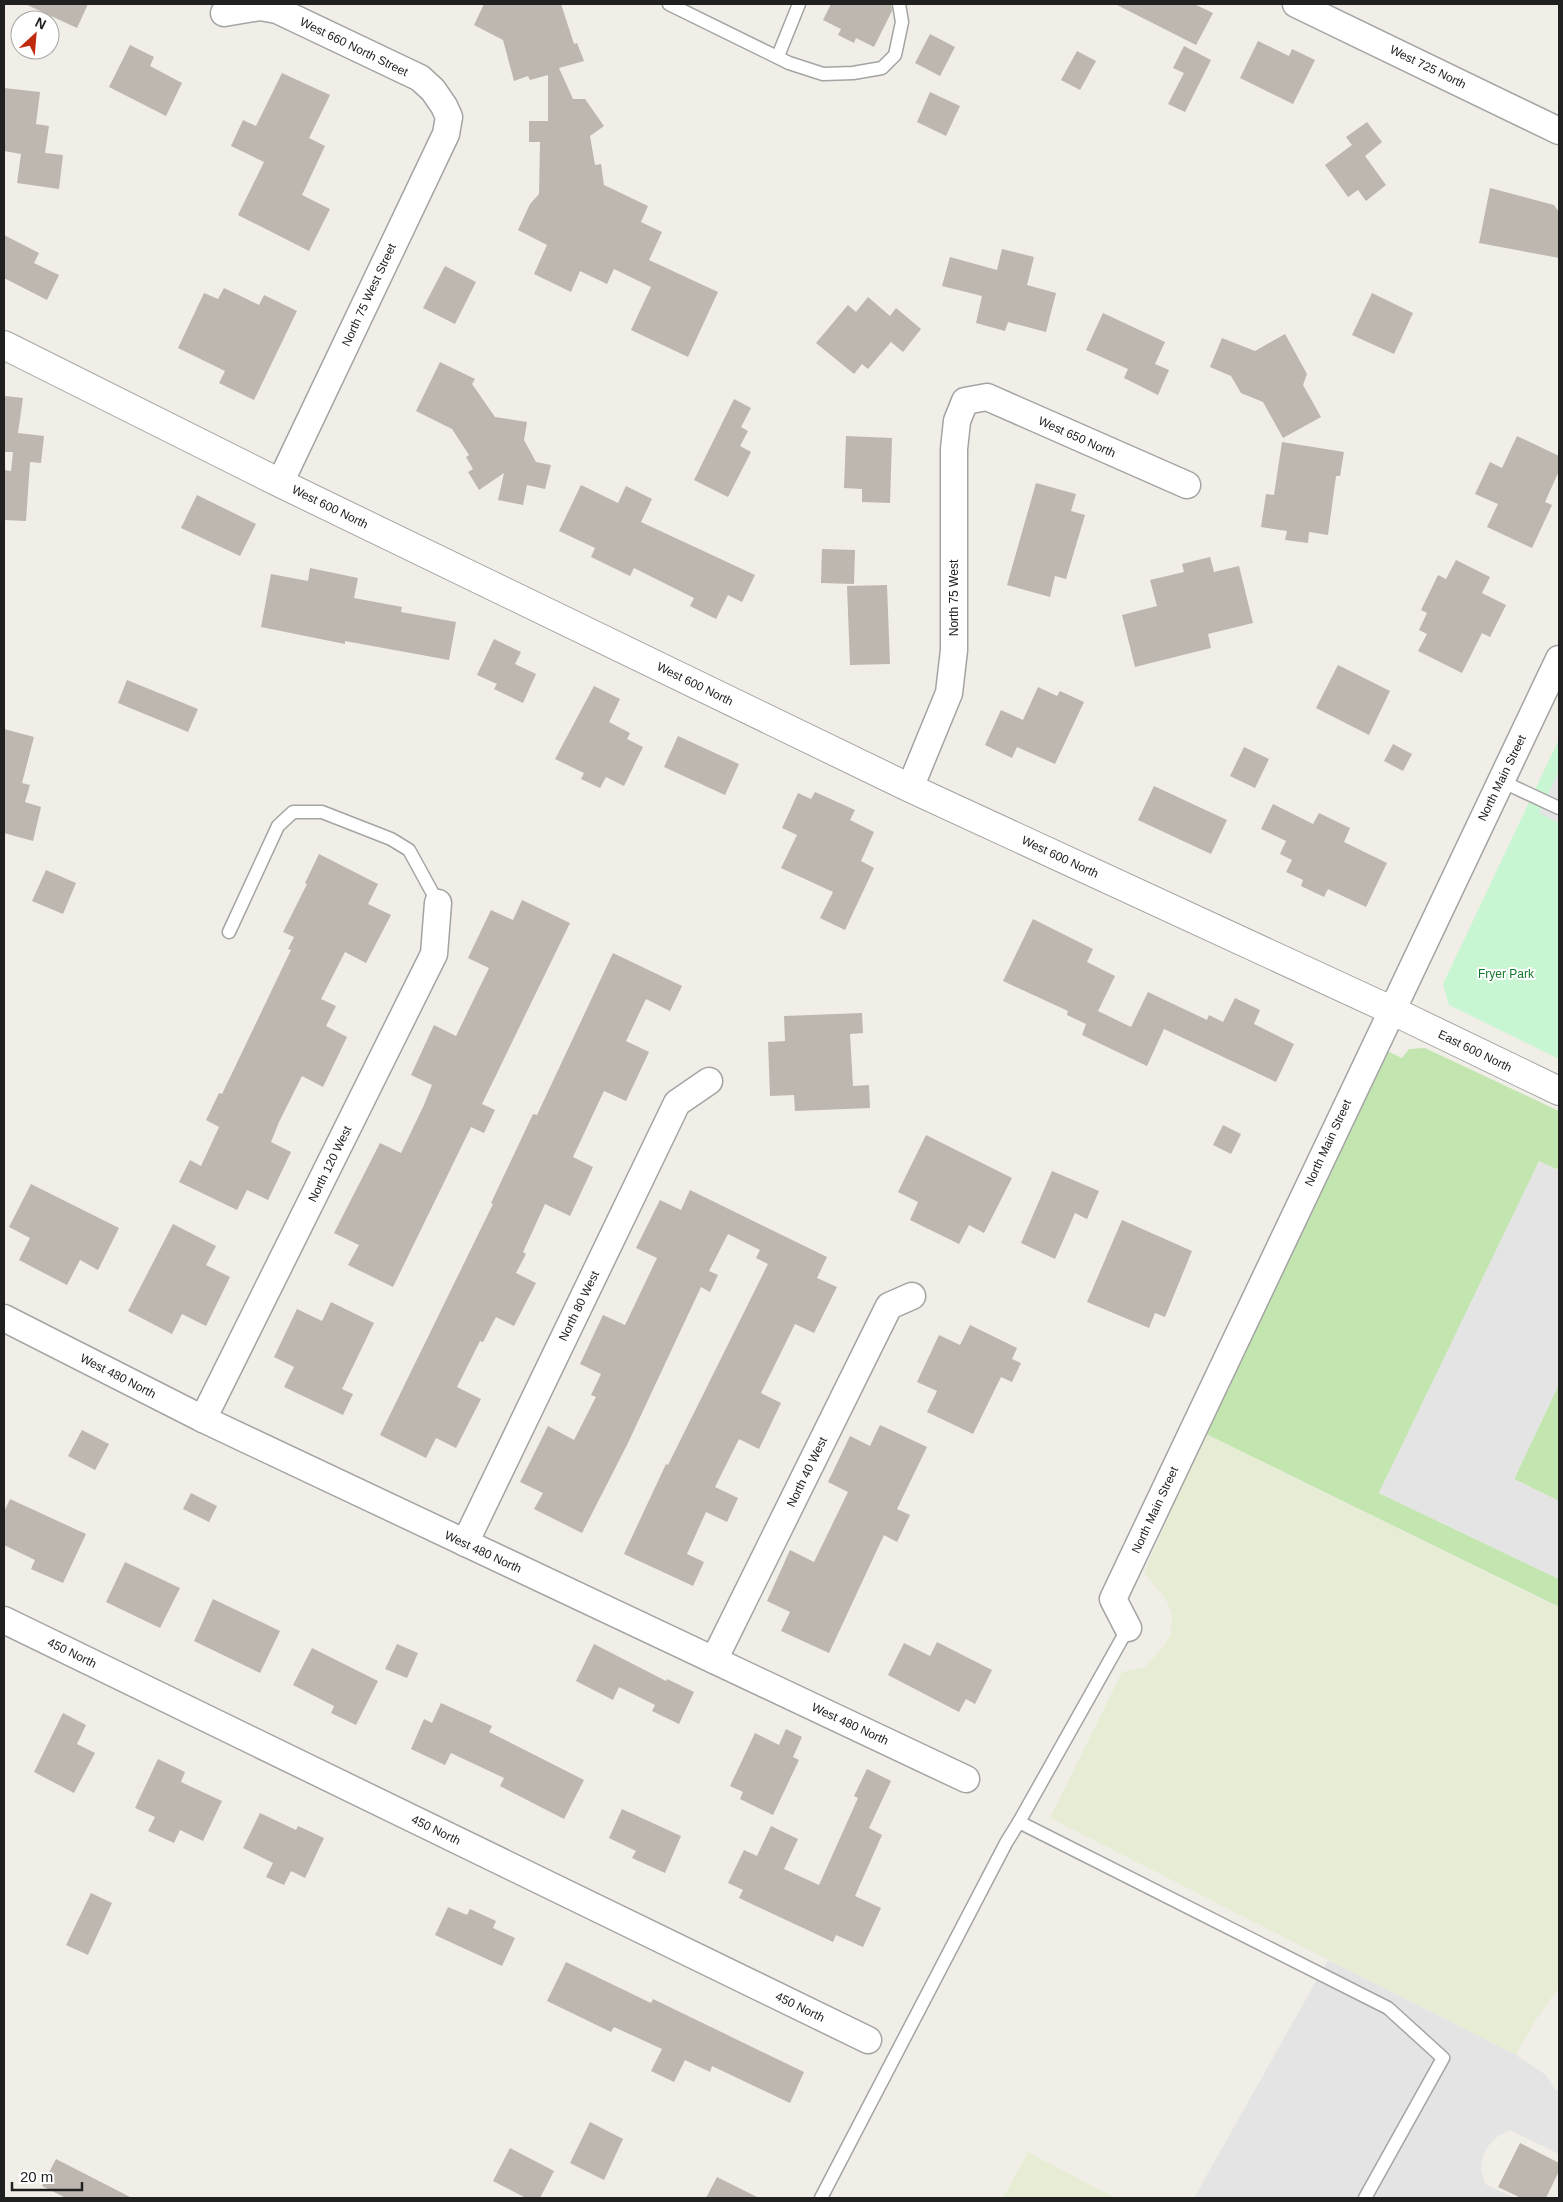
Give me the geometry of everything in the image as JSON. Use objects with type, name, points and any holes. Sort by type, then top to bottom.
[{"type":"street","name":"West 725 North","points":[[1296,4],[1559,131]]},
{"type":"street","name":"West 660 North Street","points":[[224,14],[260,7],[277,10],[420,78],[433,90],[444,106]]},
{"type":"street","name":"North 75 West Street","points":[[280,483],[446,134],[449,117],[444,106]]},
{"type":"street","name":"West 600 North","points":[[4,345],[280,483],[910,788],[1392,1010]]},
{"type":"street","name":"West 650 North","points":[[965,400],[987,397],[1187,485]]},
{"type":"street","name":"North 75 West","points":[[910,788],[948,693],[954,650],[954,449],[957,421],[965,400]]},
{"type":"street","name":"North Main Street","points":[[1128,1628],[1113,1599],[1559,659]]},
{"type":"street","name":"North 120 West","points":[[203,1419],[434,954],[438,903]]},
{"type":"street","name":"East 600 North","points":[[1392,1010],[1559,1092]]},
{"type":"street","name":"North 80 West","points":[[465,1543],[677,1103],[709,1081]]},
{"type":"street","name":"North 40 West","points":[[714,1660],[889,1306],[912,1296]]},
{"type":"street","name":"West 480 North","points":[[4,1318],[203,1419],[966,1779]]},
{"type":"street","name":"450 North","points":[[4,1620],[868,2040]]},
{"type":"lane","points":[[669,4],[789,63],[823,74],[854,73],[882,68],[894,55],[902,22],[900,4]]},
{"type":"lane","points":[[778,56],[799,4]]},
{"type":"lane","points":[[1501,781],[1559,808]]},
{"type":"lane","points":[[229,932],[278,826],[293,812],[322,812],[391,839],[403,846],[409,850],[438,903]]},
{"type":"lane","points":[[821,2198],[1006,1843],[1128,1628]]},
{"type":"lane","points":[[1019,1822],[1388,2008],[1443,2058],[1365,2198]]},
{"type":"green space","name":"Fryer Park","points":[[1559,739],[1559,1059],[1449,1005],[1443,984]]},
{"type":"green space","points":[[1425,1048],[1559,1111],[1559,1170],[1539,1162],[1379,1493],[1559,1579],[1559,1607],[1204,1433],[1383,1049],[1402,1058],[1409,1049]]},
{"type":"green space","points":[[1559,1384],[1559,1501],[1514,1479]]},
{"type":"green space","points":[[1204,1433],[1559,1608],[1559,1990],[1556,1991],[1535,2021],[1516,2055],[1050,1818],[1122,1672],[1145,1667],[1164,1646],[1171,1634],[1172,1615],[1166,1599],[1144,1573]]},
{"type":"green space","points":[[1028,2152],[1115,2198],[1003,2198]]},
{"type":"shaded area","points":[[1559,771],[1559,823],[1539,813]]},
{"type":"shaded area","points":[[1539,1161],[1559,1171],[1559,1384],[1514,1479],[1559,1501],[1559,1579],[1379,1493]]},
{"type":"shaded area","points":[[1328,1960],[1516,2055],[1546,2075],[1554,2088],[1559,2091],[1559,2154],[1510,2130],[1498,2136],[1483,2155],[1481,2170],[1485,2184],[1514,2198],[1194,2198]]},
{"type":"building","points":[[25,4],[88,4],[77,28],[60,20],[60,10],[38,10]]},
{"type":"building","points":[[484,4],[561,4],[574,44],[577,43],[584,61],[559,68],[573,99],[585,99],[604,126],[590,136],[595,165],[601,164],[604,185],[648,206],[641,222],[662,232],[649,260],[718,292],[688,357],[631,330],[651,287],[614,269],[607,284],[580,271],[571,292],[534,274],[547,245],[518,230],[530,204],[539,194],[540,142],[529,142],[529,121],[548,121],[548,75],[530,80],[528,76],[514,81],[503,40],[474,25]]},
{"type":"building","points":[[831,4],[891,4],[892,11],[874,47],[856,38],[854,43],[838,35],[841,29],[823,20]]},
{"type":"building","points":[[1115,4],[1194,4],[1213,13],[1196,45]]},
{"type":"building","points":[[930,34],[955,47],[940,76],[915,63]]},
{"type":"building","points":[[1258,41],[1289,56],[1292,49],[1315,60],[1293,104],[1240,78]]},
{"type":"building","points":[[130,45],[154,57],[150,66],[182,83],[166,116],[109,87]]},
{"type":"building","points":[[1184,46],[1211,60],[1185,112],[1168,104],[1184,73],[1173,68]]},
{"type":"building","points":[[1077,51],[1096,61],[1080,90],[1061,80]]},
{"type":"building","points":[[282,73],[330,95],[309,138],[325,146],[302,195],[330,209],[309,251],[238,215],[264,162],[231,146],[243,120],[256,126]]},
{"type":"building","points":[[4,88],[40,92],[36,124],[49,126],[45,153],[63,155],[59,189],[17,183],[21,154],[4,151]]},
{"type":"building","points":[[930,92],[960,106],[946,136],[917,122]]},
{"type":"building","points":[[1367,122],[1382,142],[1365,156],[1386,185],[1366,201],[1358,190],[1348,197],[1325,165],[1352,145],[1346,137]]},
{"type":"building","points":[[1490,188],[1554,205],[1559,212],[1559,258],[1479,243]]},
{"type":"building","points":[[4,235],[39,253],[34,263],[59,275],[47,300],[4,278]]},
{"type":"building","points":[[1002,249],[1034,257],[1027,285],[1056,293],[1046,332],[1008,322],[1005,331],[976,323],[982,296],[942,286],[950,257],[997,270]]},
{"type":"building","points":[[445,266],[476,282],[455,324],[423,308]]},
{"type":"building","points":[[224,288],[259,305],[264,295],[297,311],[254,400],[219,383],[225,371],[178,348],[204,293],[218,299]]},
{"type":"building","points":[[1372,293],[1413,313],[1394,354],[1352,335]]},
{"type":"building","points":[[868,297],[890,316],[896,308],[921,329],[903,352],[891,342],[868,369],[862,364],[854,374],[816,343],[848,305],[856,312]]},
{"type":"building","points":[[1103,313],[1165,342],[1155,364],[1169,370],[1158,395],[1124,378],[1128,369],[1086,350]]},
{"type":"building","points":[[1285,334],[1307,374],[1303,385],[1321,417],[1283,438],[1263,402],[1241,393],[1231,376],[1210,367],[1222,338],[1255,351]]},
{"type":"building","points":[[440,362],[475,379],[472,384],[495,417],[527,422],[524,440],[536,462],[551,465],[545,489],[527,485],[523,505],[498,500],[504,473],[479,490],[468,472],[473,469],[466,457],[469,455],[452,429],[416,411]]},
{"type":"building","points":[[4,396],[23,398],[18,433],[44,436],[41,463],[30,462],[26,521],[4,520],[4,470],[11,471],[13,452],[4,452]]},
{"type":"building","points":[[734,399],[751,408],[741,427],[748,431],[740,446],[751,452],[728,497],[694,480]]},
{"type":"building","points":[[846,436],[892,438],[890,503],[862,502],[862,489],[844,488]]},
{"type":"building","points":[[1517,436],[1559,456],[1559,471],[1545,502],[1552,505],[1532,548],[1487,527],[1498,504],[1475,494],[1490,462],[1502,468]]},
{"type":"building","points":[[1282,442],[1344,452],[1340,476],[1336,476],[1328,535],[1309,532],[1308,543],[1285,540],[1287,531],[1261,527],[1266,494],[1274,495]]},
{"type":"building","points":[[1036,483],[1076,494],[1071,511],[1085,515],[1066,579],[1055,576],[1050,597],[1007,585]]},
{"type":"building","points":[[581,485],[618,503],[626,486],[652,499],[641,522],[755,575],[742,602],[728,595],[716,619],[690,606],[694,598],[634,568],[630,576],[591,557],[595,548],[559,531]]},
{"type":"building","points":[[197,495],[256,524],[240,556],[181,528]]},
{"type":"building","points":[[822,549],[855,550],[854,584],[821,583]]},
{"type":"building","points":[[1210,557],[1214,572],[1239,566],[1253,623],[1208,634],[1211,648],[1135,667],[1122,615],[1157,606],[1150,580],[1184,572],[1182,564]]},
{"type":"building","points":[[1456,560],[1490,577],[1482,593],[1506,605],[1490,637],[1482,633],[1462,673],[1418,651],[1427,634],[1419,630],[1427,613],[1421,610],[1438,575],[1446,579]]},
{"type":"building","points":[[310,568],[358,578],[354,598],[402,607],[401,612],[456,622],[449,660],[345,641],[345,644],[261,627],[271,574],[308,581]]},
{"type":"building","points":[[887,585],[890,664],[850,665],[847,586]]},
{"type":"building","points":[[494,639],[521,652],[515,664],[536,674],[523,703],[494,689],[497,684],[477,675]]},
{"type":"building","points":[[1338,665],[1390,691],[1369,735],[1316,708]]},
{"type":"building","points":[[127,680],[198,709],[188,732],[118,703]]},
{"type":"building","points":[[594,686],[620,699],[609,722],[630,733],[627,739],[643,747],[624,786],[606,777],[600,788],[581,779],[584,773],[555,759]]},
{"type":"building","points":[[1038,687],[1057,696],[1060,691],[1084,702],[1055,764],[1017,747],[1012,758],[985,745],[1001,710],[1023,720]]},
{"type":"building","points":[[4,729],[34,737],[22,783],[30,785],[25,802],[41,807],[33,841],[4,833]]},
{"type":"building","points":[[678,736],[739,764],[725,795],[664,767]]},
{"type":"building","points":[[1393,744],[1412,754],[1403,771],[1384,761]]},
{"type":"building","points":[[1244,747],[1269,759],[1255,788],[1230,776]]},
{"type":"building","points":[[1154,786],[1227,820],[1211,854],[1138,820]]},
{"type":"building","points":[[815,792],[855,810],[850,820],[874,832],[861,861],[874,868],[845,930],[820,918],[833,892],[781,868],[797,835],[782,828],[798,793],[811,799]]},
{"type":"building","points":[[1273,804],[1313,824],[1319,813],[1350,828],[1344,842],[1387,863],[1366,907],[1328,889],[1324,897],[1301,886],[1303,880],[1286,872],[1292,860],[1280,854],[1286,841],[1261,829]]},
{"type":"building","points":[[319,854],[378,884],[368,904],[391,915],[366,963],[345,952],[321,999],[336,1006],[326,1026],[347,1037],[323,1087],[302,1076],[279,1122],[271,1142],[291,1152],[268,1200],[247,1190],[237,1210],[179,1182],[190,1160],[201,1166],[219,1127],[206,1120],[219,1093],[222,1094],[291,950],[288,949],[294,937],[283,932],[307,884],[305,883]]},
{"type":"building","points":[[46,870],[76,883],[63,914],[32,901]]},
{"type":"building","points":[[522,900],[570,923],[482,1104],[495,1110],[484,1133],[471,1127],[393,1287],[348,1265],[359,1245],[334,1233],[380,1143],[401,1153],[432,1085],[411,1075],[434,1025],[456,1036],[489,968],[468,958],[491,910],[513,920]]},
{"type":"building","points":[[1033,919],[1093,949],[1087,962],[1115,976],[1098,1011],[1131,1027],[1148,992],[1207,1020],[1209,1015],[1223,1022],[1235,998],[1260,1010],[1254,1024],[1294,1044],[1276,1082],[1164,1029],[1147,1066],[1082,1035],[1086,1024],[1067,1015],[1068,1011],[1003,981]]},
{"type":"building","points":[[613,953],[682,986],[670,1011],[646,999],[626,1041],[649,1052],[626,1101],[604,1091],[573,1157],[593,1167],[570,1216],[545,1204],[523,1252],[526,1254],[516,1273],[536,1283],[514,1326],[496,1317],[483,1342],[480,1341],[457,1387],[481,1399],[456,1448],[436,1438],[426,1458],[380,1435],[493,1204],[491,1203],[533,1114],[537,1115]]},
{"type":"building","points":[[862,1013],[863,1033],[850,1034],[853,1086],[869,1085],[870,1108],[795,1111],[794,1095],[770,1096],[768,1042],[785,1041],[784,1016]]},
{"type":"building","points":[[1223,1125],[1241,1134],[1231,1154],[1213,1145]]},
{"type":"building","points":[[926,1135],[1012,1178],[984,1233],[969,1225],[959,1244],[910,1220],[918,1202],[898,1192]]},
{"type":"building","points":[[1052,1171],[1099,1191],[1087,1219],[1075,1213],[1055,1259],[1021,1243]]},
{"type":"building","points":[[31,1184],[119,1228],[98,1270],[80,1260],[67,1285],[19,1260],[30,1238],[9,1227]]},
{"type":"building","points":[[690,1190],[827,1257],[817,1278],[837,1287],[814,1333],[795,1324],[761,1393],[781,1403],[759,1449],[739,1439],[715,1487],[738,1498],[727,1522],[706,1512],[687,1554],[704,1562],[693,1586],[624,1554],[666,1464],[668,1465],[768,1264],[756,1258],[760,1250],[728,1234],[709,1271],[718,1275],[710,1292],[701,1287],[627,1445],[582,1533],[534,1509],[543,1493],[520,1482],[548,1426],[574,1440],[596,1397],[591,1395],[601,1374],[580,1364],[603,1315],[625,1325],[657,1258],[636,1248],[660,1200],[681,1210]]},
{"type":"building","points":[[1122,1220],[1192,1251],[1165,1317],[1155,1313],[1149,1328],[1087,1302]]},
{"type":"building","points":[[173,1224],[216,1246],[206,1265],[230,1277],[206,1326],[182,1314],[172,1334],[128,1311]]},
{"type":"building","points":[[331,1302],[374,1323],[342,1389],[353,1394],[343,1415],[284,1387],[294,1367],[274,1357],[297,1309],[322,1321]]},
{"type":"building","points":[[970,1325],[1017,1348],[1012,1359],[1021,1363],[1012,1382],[1001,1377],[973,1434],[927,1412],[937,1391],[917,1382],[939,1335],[960,1345]]},
{"type":"building","points":[[880,1425],[927,1447],[897,1509],[910,1515],[897,1542],[884,1535],[829,1653],[781,1631],[790,1612],[767,1601],[790,1550],[814,1562],[848,1492],[828,1482],[850,1436],[870,1446]]},
{"type":"building","points":[[82,1430],[109,1444],[95,1470],[68,1456]]},
{"type":"building","points":[[191,1493],[217,1506],[209,1522],[183,1509]]},
{"type":"building","points":[[10,1499],[86,1534],[63,1583],[31,1569],[35,1560],[4,1545],[4,1512]]},
{"type":"building","points":[[125,1562],[180,1588],[160,1628],[106,1602]]},
{"type":"building","points":[[213,1599],[280,1631],[260,1673],[194,1641]]},
{"type":"building","points":[[937,1642],[992,1670],[975,1704],[966,1699],[959,1712],[888,1675],[904,1643],[930,1656]]},
{"type":"building","points":[[397,1644],[418,1653],[407,1678],[385,1669]]},
{"type":"building","points":[[594,1644],[666,1681],[667,1679],[694,1692],[679,1724],[652,1711],[655,1705],[619,1687],[613,1700],[576,1681]]},
{"type":"building","points":[[312,1648],[378,1681],[356,1725],[331,1713],[334,1706],[293,1685]]},
{"type":"building","points":[[441,1703],[492,1726],[489,1732],[584,1780],[564,1819],[500,1786],[504,1778],[451,1753],[445,1765],[411,1749],[424,1719],[432,1723]]},
{"type":"building","points":[[63,1713],[86,1725],[77,1744],[95,1753],[74,1793],[34,1772]]},
{"type":"building","points":[[786,1729],[802,1737],[793,1757],[799,1760],[773,1815],[740,1799],[743,1792],[730,1786],[755,1733],[779,1745]]},
{"type":"building","points":[[158,1759],[185,1772],[181,1782],[222,1801],[203,1841],[180,1830],[174,1843],[148,1831],[155,1817],[135,1808]]},
{"type":"building","points":[[867,1769],[891,1781],[869,1828],[882,1835],[855,1896],[881,1908],[863,1947],[836,1935],[833,1942],[739,1898],[743,1890],[728,1883],[744,1850],[757,1856],[771,1826],[798,1839],[784,1869],[819,1885],[858,1798],[854,1796]]},
{"type":"building","points":[[622,1809],[681,1836],[665,1873],[632,1858],[636,1851],[609,1838]]},
{"type":"building","points":[[260,1813],[296,1830],[298,1826],[324,1838],[305,1878],[291,1871],[284,1885],[266,1877],[273,1863],[243,1848]]},
{"type":"building","points":[[91,1893],[112,1903],[88,1955],[66,1945]]},
{"type":"building","points":[[448,1907],[467,1915],[470,1909],[496,1921],[493,1928],[515,1938],[502,1966],[435,1935]]},
{"type":"building","points":[[566,1962],[651,2003],[653,1999],[804,2072],[790,2103],[712,2066],[710,2072],[685,2060],[674,2082],[651,2071],[662,2049],[614,2027],[611,2032],[547,2001]]},
{"type":"building","points":[[590,2122],[623,2139],[604,2180],[570,2163]]},
{"type":"building","points":[[1520,2143],[1559,2163],[1559,2171],[1546,2198],[1521,2198],[1498,2187]]},
{"type":"building","points":[[510,2148],[554,2171],[540,2198],[526,2198],[493,2181]]},
{"type":"building","points":[[56,2159],[132,2198],[66,2198],[42,2186]]},
{"type":"building","points":[[717,2177],[759,2198],[706,2198]]}]
